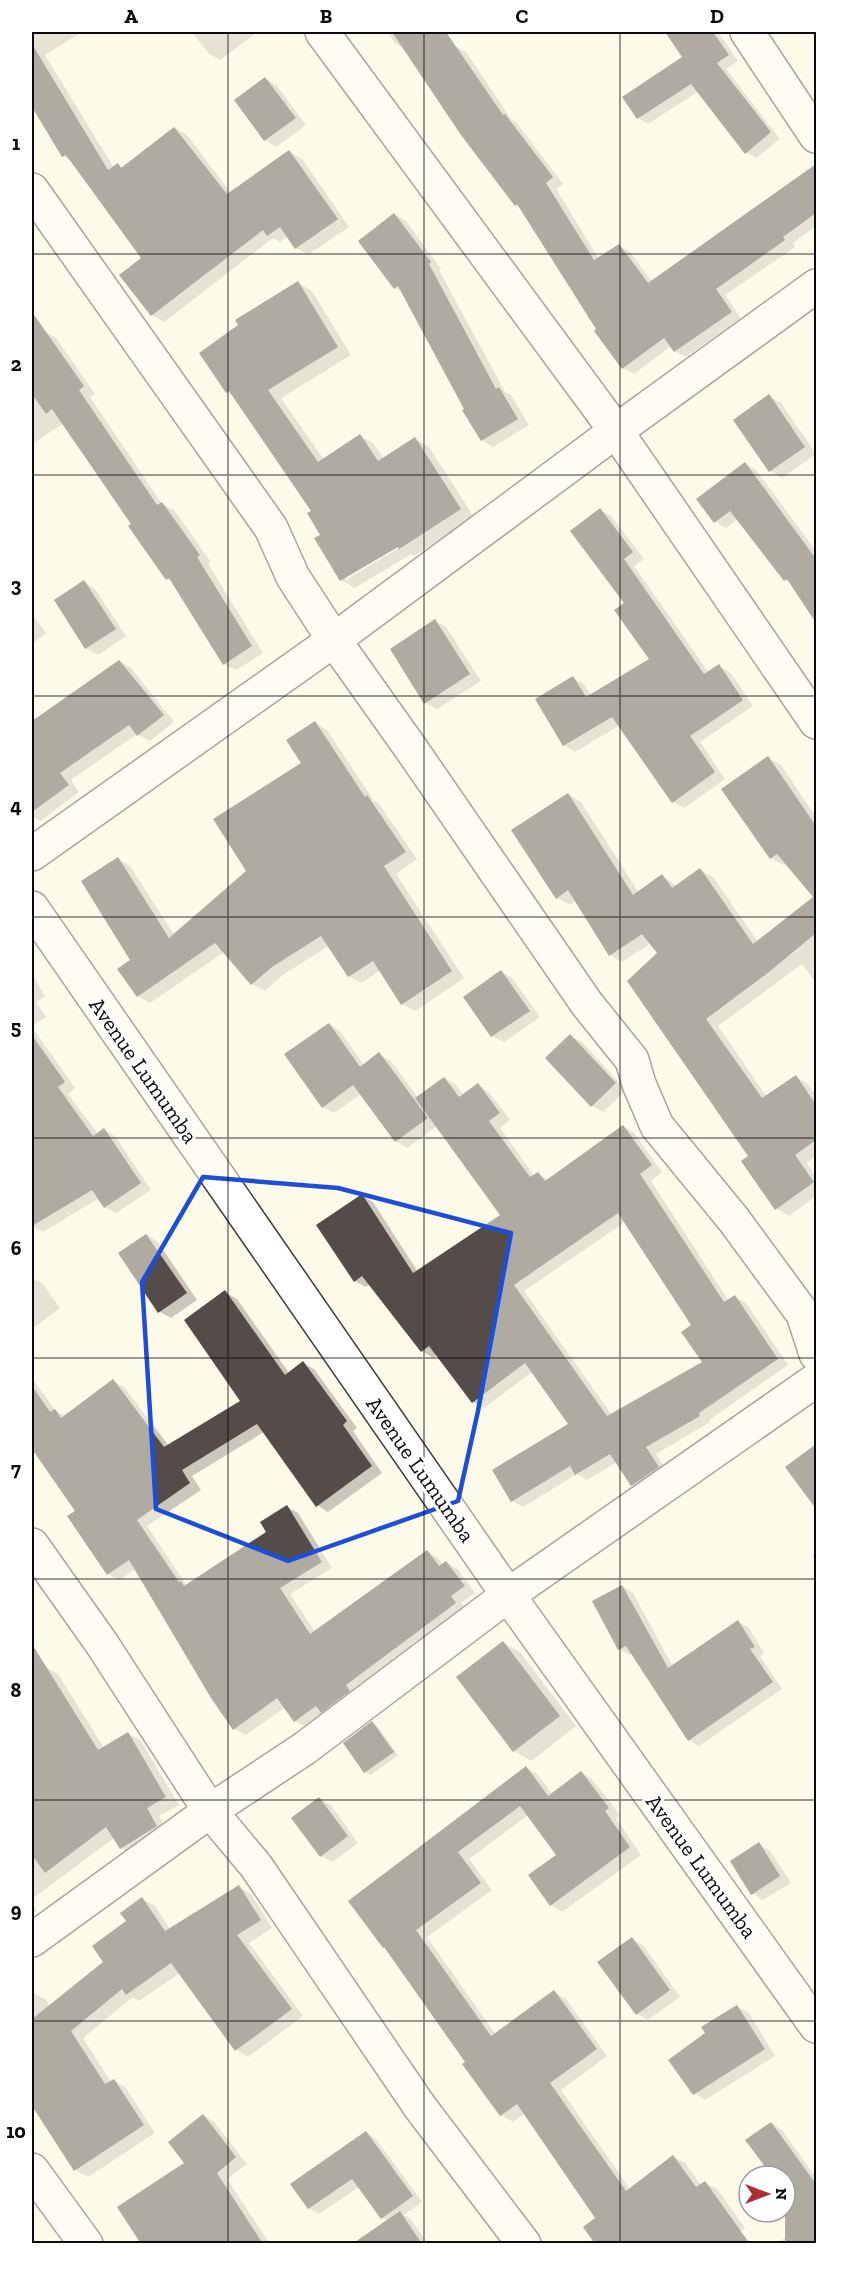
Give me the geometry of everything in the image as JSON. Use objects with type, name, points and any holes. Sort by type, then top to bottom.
[{"type":"street","points":[[322,32],[616,431],[816,722]]},
{"type":"street","points":[[747,32],[816,136]]},
{"type":"street","points":[[32,190],[271,528],[293,578],[334,640],[588,1004],[632,1060],[639,1084],[657,1126],[734,1220],[803,1314],[816,1354]]},
{"type":"street","points":[[32,854],[334,640],[816,286]]},
{"type":"street","name":"Avenue Lumumba","points":[[32,908],[508,1595],[816,2026]]},
{"type":"street","points":[[32,1940],[210,1811],[305,1748],[508,1595],[816,1380]]},
{"type":"street","points":[[32,1545],[102,1644],[210,1811],[256,1866],[420,2107],[524,2244]]},
{"type":"street","points":[[32,2170],[86,2244]]},
{"type":"highlighted area","points":[[203,1177],[338,1188],[511,1233],[478,1411],[458,1501],[288,1561],[156,1509],[142,1282]]},
{"type":"building","points":[[392,32],[446,32],[503,115],[505,114],[553,177],[546,183],[594,260],[619,244],[648,283],[816,164],[816,213],[783,237],[785,240],[716,289],[732,312],[674,352],[664,338],[622,369],[594,331],[596,329],[517,204],[515,206],[461,135]]},
{"type":"building","points":[[665,32],[713,32],[729,55],[717,63],[771,132],[745,154],[691,84],[637,119],[622,97],[682,57]]},
{"type":"building","points":[[32,44],[108,170],[118,163],[121,168],[174,127],[227,194],[289,150],[338,219],[295,249],[280,227],[267,236],[263,230],[151,316],[119,275],[141,258],[66,155],[62,157],[32,107]]},
{"type":"building","points":[[265,77],[296,118],[264,141],[234,100]]},
{"type":"building","points":[[394,213],[431,262],[429,264],[496,389],[499,387],[518,419],[481,441],[462,410],[464,409],[398,286],[394,289],[358,241]]},
{"type":"building","points":[[298,281],[338,347],[268,390],[318,462],[360,434],[378,461],[415,437],[461,509],[399,549],[398,547],[340,581],[314,538],[320,535],[307,513],[311,511],[229,391],[226,393],[199,353],[238,325],[235,320]]},
{"type":"building","points":[[32,312],[84,386],[79,390],[157,505],[162,502],[200,555],[197,557],[252,646],[223,665],[169,578],[166,580],[128,526],[131,524],[52,409],[46,414],[32,394]]},
{"type":"building","points":[[769,394],[805,447],[769,472],[733,420]]},
{"type":"building","points":[[745,462],[816,559],[816,623],[787,579],[784,581],[730,511],[714,523],[696,499]]},
{"type":"building","points":[[600,508],[633,552],[624,559],[704,674],[719,664],[743,700],[690,736],[715,772],[672,803],[612,717],[563,746],[535,699],[573,676],[586,697],[649,659],[614,610],[624,603],[570,531]]},
{"type":"building","points":[[84,580],[116,629],[85,649],[54,600]]},
{"type":"building","points":[[435,619],[470,674],[424,704],[390,649]]},
{"type":"building","points":[[119,660],[164,715],[137,736],[129,725],[60,773],[69,785],[32,812],[32,721]]},
{"type":"building","points":[[315,721],[365,797],[367,795],[406,852],[384,866],[452,971],[401,1005],[373,961],[348,977],[321,936],[272,967],[251,985],[215,943],[137,997],[117,969],[130,960],[81,881],[118,857],[169,938],[246,871],[213,819],[301,763],[286,740]]},
{"type":"building","points":[[768,756],[816,826],[816,933],[706,1019],[762,1098],[796,1075],[816,1105],[816,1140],[795,1155],[814,1182],[775,1210],[741,1161],[748,1156],[627,981],[657,953],[642,934],[609,956],[568,890],[556,899],[511,830],[568,793],[633,895],[662,874],[672,888],[700,868],[753,944],[813,897],[777,854],[770,859],[721,789]]},
{"type":"building","points":[[501,970],[530,1011],[491,1037],[463,997]]},
{"type":"building","points":[[329,1023],[360,1067],[379,1052],[428,1118],[395,1142],[353,1085],[322,1108],[284,1054]]},
{"type":"building","points":[[570,1034],[616,1083],[591,1107],[545,1058]]},
{"type":"building","points":[[32,1035],[65,1082],[58,1087],[93,1136],[104,1128],[141,1183],[104,1208],[92,1190],[32,1226]]},
{"type":"building","points":[[444,1077],[459,1097],[478,1083],[500,1113],[489,1121],[530,1177],[538,1172],[545,1181],[623,1125],[652,1165],[640,1174],[724,1302],[735,1295],[778,1359],[699,1413],[700,1416],[646,1447],[659,1467],[631,1486],[610,1454],[575,1475],[570,1466],[511,1502],[492,1470],[568,1424],[525,1363],[472,1403],[429,1346],[421,1352],[362,1276],[354,1282],[316,1225],[362,1194],[413,1273],[500,1215],[415,1098]],"holes":[[[618,1213],[691,1325],[681,1332],[702,1362],[607,1416],[514,1285]]]},
{"type":"building","points":[[146,1234],[187,1293],[158,1313],[118,1253]]},
{"type":"building","points":[[225,1290],[285,1375],[303,1361],[347,1421],[343,1425],[372,1466],[316,1507],[257,1424],[182,1470],[190,1483],[137,1520],[179,1582],[181,1581],[184,1586],[266,1532],[260,1522],[287,1505],[322,1562],[280,1588],[310,1634],[427,1550],[439,1566],[446,1561],[465,1586],[451,1596],[456,1603],[346,1685],[350,1691],[321,1713],[316,1706],[294,1722],[277,1698],[233,1730],[211,1698],[129,1560],[107,1575],[67,1516],[75,1511],[32,1449],[32,1386],[50,1412],[55,1409],[61,1418],[113,1379],[164,1447],[240,1401],[184,1320]]},
{"type":"building","points":[[816,1444],[816,1509],[785,1467]]},
{"type":"building","points":[[622,1585],[668,1668],[738,1620],[755,1647],[750,1649],[773,1682],[688,1741],[626,1646],[618,1650],[592,1601]]},
{"type":"building","points":[[503,1641],[560,1716],[513,1752],[456,1677]]},
{"type":"building","points":[[32,1644],[98,1750],[128,1732],[166,1797],[147,1808],[157,1826],[120,1849],[106,1827],[45,1873],[32,1855]]},
{"type":"building","points":[[372,1721],[394,1752],[364,1773],[343,1743]]},
{"type":"building","points":[[526,1766],[548,1796],[581,1771],[609,1808],[605,1811],[630,1847],[550,1906],[528,1875],[556,1855],[520,1806],[458,1852],[481,1883],[416,1930],[491,2036],[554,1990],[597,2049],[550,2083],[626,2191],[673,2155],[696,2187],[705,2181],[750,2244],[595,2244],[583,2227],[595,2218],[517,2104],[500,2116],[462,2064],[465,2062],[384,1947],[348,1901]]},
{"type":"building","points":[[319,1797],[348,1836],[320,1857],[291,1818]]},
{"type":"building","points":[[759,1842],[780,1876],[751,1895],[730,1861]]},
{"type":"building","points":[[239,1885],[261,1920],[237,1935],[292,2009],[235,2051],[171,1963],[126,1995],[122,1989],[71,2031],[105,2084],[114,2079],[144,2125],[74,2171],[32,2106],[32,2019],[103,1962],[92,1946],[126,1921],[120,1913],[142,1897],[165,1931]]},
{"type":"building","points":[[632,1937],[670,1990],[636,2015],[597,1962]]},
{"type":"building","points":[[737,2005],[765,2049],[693,2095],[668,2060],[705,2033],[701,2027]]},
{"type":"building","points":[[203,2114],[236,2157],[217,2173],[263,2244],[141,2244],[117,2207],[184,2163],[168,2142]]},
{"type":"building","points":[[771,2122],[816,2184],[816,2244],[785,2244],[785,2224],[797,2224],[797,2164],[763,2164],[745,2140]]},
{"type":"building","points":[[366,2131],[413,2196],[381,2219],[352,2179],[308,2209],[290,2184]]},
{"type":"building","points":[[400,2211],[422,2244],[352,2244]]}]
